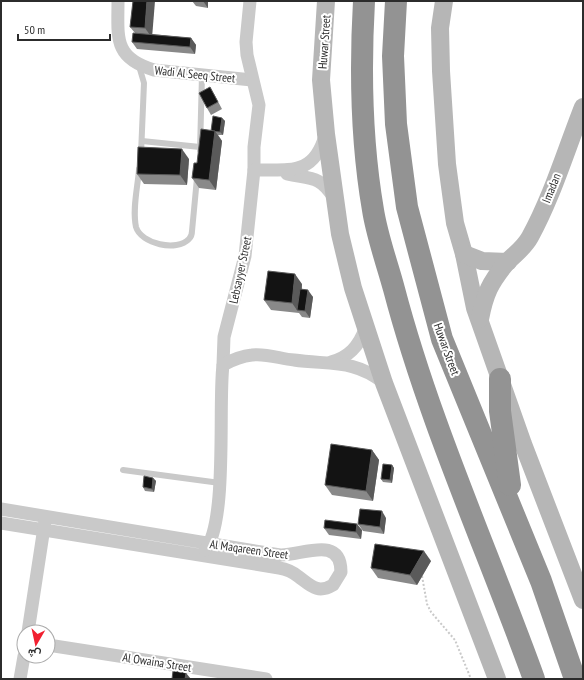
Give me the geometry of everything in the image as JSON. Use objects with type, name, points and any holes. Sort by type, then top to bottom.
[{"type":"highway","points":[[364,1],[361,56],[362,120],[373,211],[410,349],[475,528],[534,679]]},
{"type":"highway","name":"Huwar Street","points":[[396,1],[393,56],[396,124],[407,206],[442,339],[541,580],[575,679]]},
{"type":"highway","points":[[500,379],[500,411],[514,516]]},
{"type":"main road","name":"Huwar Street","points":[[326,1],[321,80],[334,198],[348,266],[365,329],[384,383],[497,679]]},
{"type":"main road","points":[[444,1],[440,28],[441,57],[447,164],[455,223],[464,254],[475,308],[523,444],[583,600]]},
{"type":"main road","name":"Imadan","points":[[480,320],[484,297],[489,286],[508,262],[526,245],[536,225],[583,107]]},
{"type":"main road","points":[[464,254],[482,262],[508,262]]},
{"type":"street","name":"Wadi Al Seeq Street","points":[[118,1],[118,39],[121,50],[140,66],[154,70],[252,80]]},
{"type":"street","name":"Lebsayyer Street","points":[[209,544],[215,521],[220,483],[220,392],[224,337],[245,256],[259,105],[252,80],[246,42],[250,1]]},
{"type":"street","points":[[254,170],[300,168],[313,161],[321,149],[326,134]]},
{"type":"street","points":[[274,170],[286,174],[316,179],[328,187],[334,198]]},
{"type":"street","points":[[329,362],[341,359],[351,352],[361,339],[365,329]]},
{"type":"street","points":[[223,364],[234,359],[253,355],[294,360],[329,362],[362,369],[384,383]]},
{"type":"street","name":"Al Maqareen Street","points":[[1,509],[287,556],[324,549],[337,557],[341,572],[333,585],[329,588],[318,589],[308,585],[300,577],[286,569],[1,523]]},
{"type":"street","points":[[29,624],[46,516]]},
{"type":"street","points":[[197,554],[204,550],[209,544]]},
{"type":"street","name":"Al Owaina Street","points":[[56,646],[266,679]]},
{"type":"street","points":[[20,679],[23,664]]},
{"type":"lane","points":[[140,66],[144,82],[142,141],[135,211],[136,228],[144,238],[153,243],[183,244],[190,239],[198,170]]},
{"type":"lane","points":[[200,154],[202,75]]},
{"type":"lane","points":[[142,141],[200,147]]},
{"type":"lane","points":[[123,470],[220,483]]},
{"type":"path","points":[[422,576],[429,608],[455,640],[471,679]]},
{"type":"building","points":[[133,1],[147,1],[145,28],[130,27]]},
{"type":"building","points":[[133,33],[191,38],[190,47],[132,42]]},
{"type":"building","points":[[210,87],[218,102],[207,108],[199,93]]},
{"type":"building","points":[[213,116],[222,118],[220,132],[211,131]]},
{"type":"building","points":[[201,129],[215,131],[209,180],[192,178],[194,163],[197,163]]},
{"type":"building","points":[[138,147],[182,149],[180,175],[137,174]]},
{"type":"building","points":[[268,271],[295,274],[292,303],[264,300]]},
{"type":"building","points":[[300,289],[308,290],[305,311],[297,310]]},
{"type":"building","points":[[331,444],[372,450],[366,491],[325,485]]},
{"type":"building","points":[[383,464],[392,465],[390,480],[381,479]]},
{"type":"building","points":[[144,476],[153,478],[152,489],[143,487]]},
{"type":"building","points":[[360,509],[382,511],[380,527],[358,524]]},
{"type":"building","points":[[325,520],[357,524],[356,532],[324,528]]},
{"type":"building","points":[[375,544],[424,551],[410,575],[371,568]]},
{"type":"building","points":[[173,671],[186,673],[185,679],[172,679]]}]
